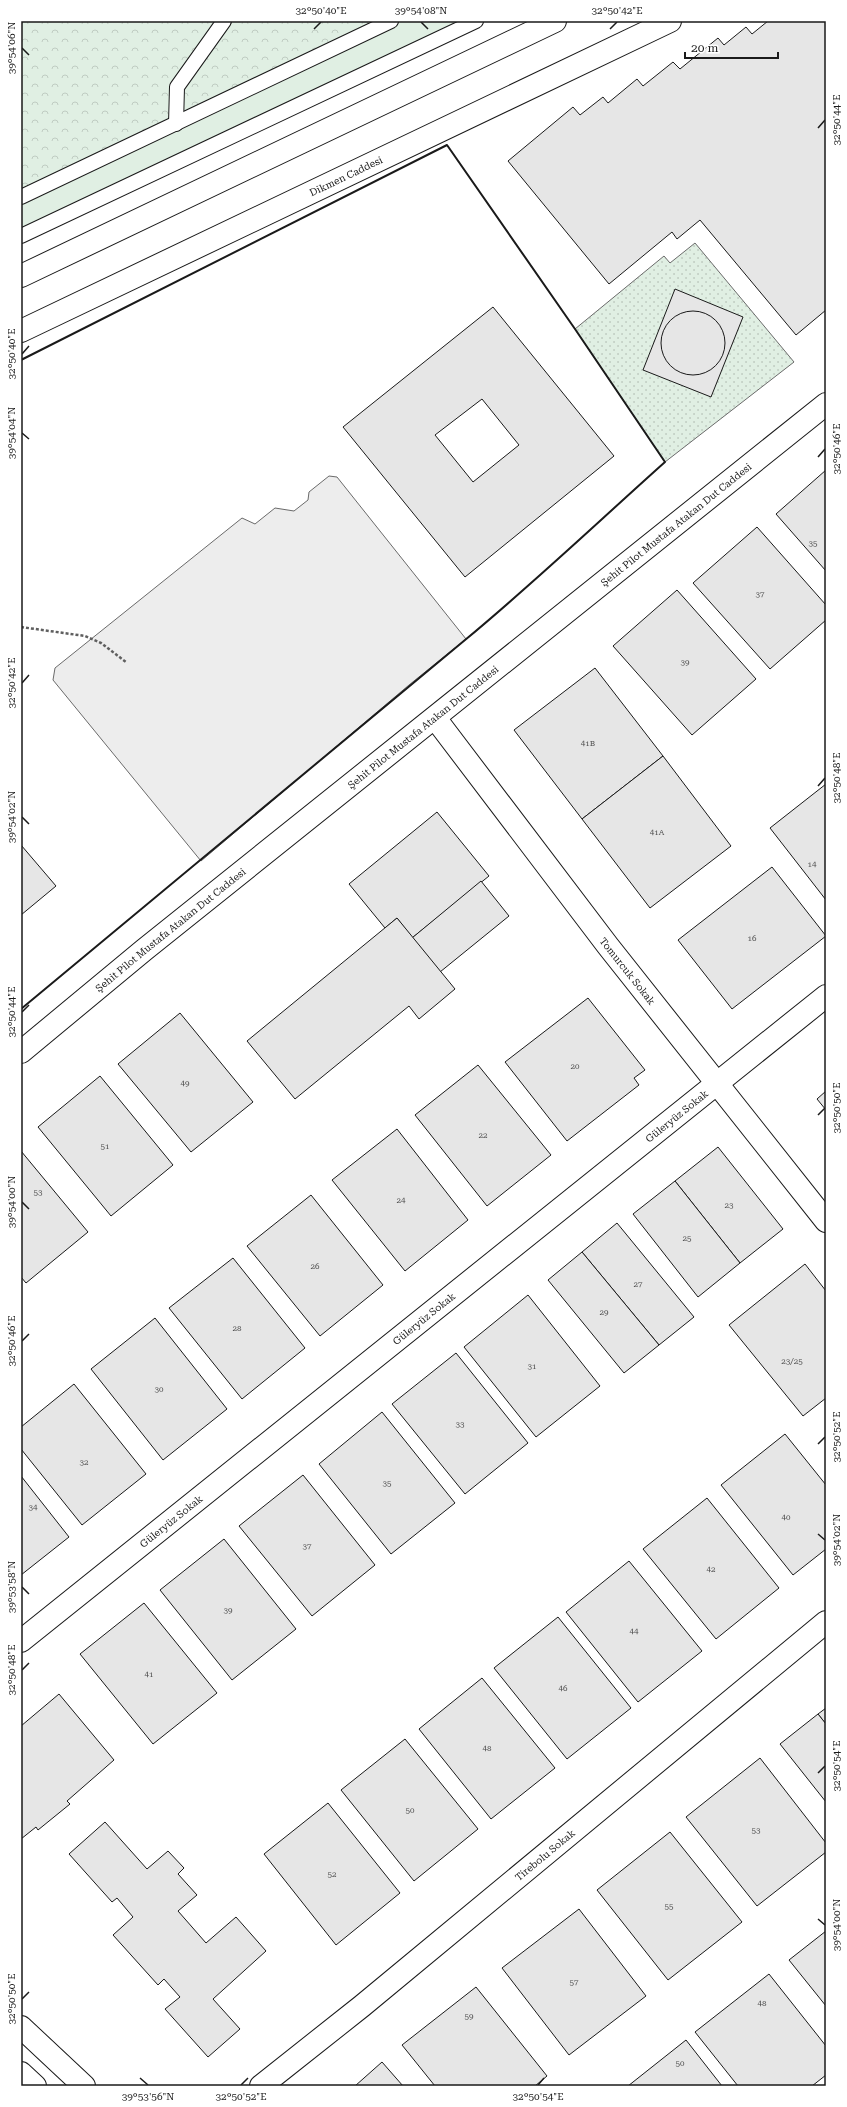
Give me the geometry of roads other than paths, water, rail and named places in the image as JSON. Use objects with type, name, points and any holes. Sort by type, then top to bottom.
[{"type":"street","points":[[21,276],[555,21]]},
{"type":"street","name":"Dikmen Caddesi","points":[[21,331],[670,21]]},
{"type":"street","name":"Şehit Pilot Mustafa Atakan Dut Caddesi","points":[[21,1052],[150,945],[826,404]]},
{"type":"street","name":"Tomurcuk Sokak","points":[[435,718],[608,946],[826,1221]]},
{"type":"street","name":"Güleryüz Sokak","points":[[21,1641],[826,996]]},
{"type":"street","name":"Tirebolu Sokak","points":[[261,2086],[362,2006],[826,1622]]},
{"type":"street","points":[[21,2027],[84,2086]]},
{"type":"street","points":[[21,2073],[35,2086]]},
{"type":"lane","points":[[176,124],[177,87],[224,21]]},
{"type":"lane","points":[[21,197],[391,21]]},
{"type":"lane","points":[[21,236],[476,21]]}]
